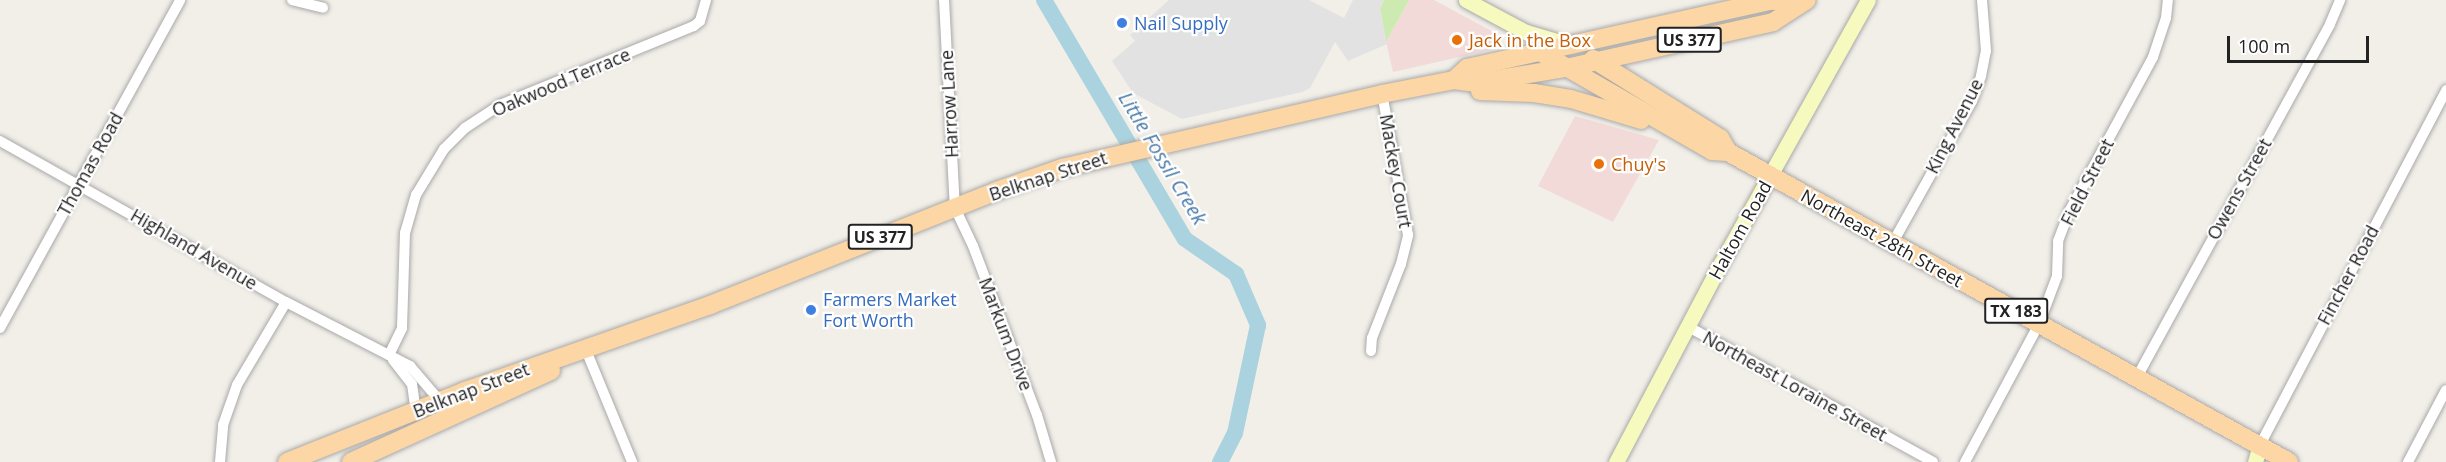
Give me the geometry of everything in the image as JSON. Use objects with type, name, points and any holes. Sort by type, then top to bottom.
[{"type":"main road","points":[[1466,0],[1526,32]]},
{"type":"main road","name":"Belknap Street","points":[[1454,80],[1467,68],[1770,2],[1793,0]]},
{"type":"main road","name":"Belknap Street","points":[[351,462],[657,324],[1062,168],[1161,143],[1382,94],[1454,80],[1475,83],[1566,68],[1773,22],[1807,0]]},
{"type":"main road","name":"Haltom Road","points":[[1616,462],[1769,176],[1868,0]]},
{"type":"main road","name":"TX 183","points":[[1526,32],[1570,45]]},
{"type":"main road","name":"TX 183","points":[[1526,32],[1540,52]]},
{"type":"main road","name":"Northeast 28th Street","points":[[1570,45],[1596,61],[1641,95],[1699,144],[1712,151],[1728,152],[2137,377],[2258,454],[2289,462]]},
{"type":"main road","name":"Northeast 28th Street","points":[[1540,52],[1566,68],[1641,95],[1720,138],[1728,152]]},
{"type":"main road","points":[[1628,54],[1622,68],[1641,95]]},
{"type":"main road","points":[[1416,88],[1525,93],[1572,99],[1625,114],[1699,144]]},
{"type":"main road","name":"Belknap Street","points":[[287,462],[581,348],[657,324]]},
{"type":"street","name":"Thomas Road","points":[[0,328],[180,0]]},
{"type":"street","points":[[292,0],[323,8]]},
{"type":"street","name":"Oakwood Terrace","points":[[389,355],[402,328],[405,233],[416,195],[444,149],[465,128],[500,105],[694,26],[700,21],[705,0]]},
{"type":"street","name":"Harrow Lane","points":[[944,0],[955,208]]},
{"type":"street","name":"King Avenue","points":[[1892,244],[1972,101],[1981,76],[1986,51],[1982,0]]},
{"type":"street","name":"Field Street","points":[[1965,462],[2038,324],[2057,276],[2058,241],[2070,210],[2153,57],[2166,18],[2168,0]]},
{"type":"street","name":"Owens Street","points":[[2137,377],[2330,24],[2340,0]]},
{"type":"street","name":"Fincher Road","points":[[2258,454],[2446,90]]},
{"type":"street","name":"Mackey Court","points":[[1371,351],[1372,338],[1401,264],[1408,235],[1382,94]]},
{"type":"street","name":"Highland Avenue","points":[[0,141],[286,302],[389,355]]},
{"type":"street","name":"Markum Drive","points":[[955,208],[973,246],[1037,415],[1051,462]]},
{"type":"street","points":[[220,462],[223,425],[237,385],[286,302]]},
{"type":"street","name":"Northeast Loraine Street","points":[[1687,327],[1933,462]]},
{"type":"street","points":[[389,355],[410,366],[441,401]]},
{"type":"street","points":[[389,355],[412,384],[416,411]]},
{"type":"street","points":[[588,355],[632,462]]},
{"type":"street","points":[[2408,462],[2446,390]]},
{"type":"shaded area","points":[[1169,0],[1309,0],[1344,18],[1353,0],[1384,0],[1380,8],[1387,44],[1348,61],[1335,42],[1310,88],[1302,92],[1182,119],[1133,93],[1112,61],[1135,41],[1130,35]]},
{"type":"shaded area","points":[[1409,0],[1434,0],[1499,35],[1495,49],[1393,72],[1386,42]]},
{"type":"shaded area","points":[[1575,116],[1659,140],[1613,222],[1538,186]]},
{"type":"green space","points":[[1384,0],[1409,0],[1386,42],[1380,8]]},
{"type":"waterway","name":"Little Fossil Creek","points":[[1044,0],[1185,239],[1236,274],[1258,325],[1235,433],[1220,462]]},
{"type":"place","name":"Nail Supply","points":[[1122,23]]},
{"type":"place","name":"Jack in the Box","points":[[1457,40]]},
{"type":"place","name":"Chuy's","points":[[1599,164]]},
{"type":"place","name":"Farmers Market Fort Worth","points":[[811,310]]}]
